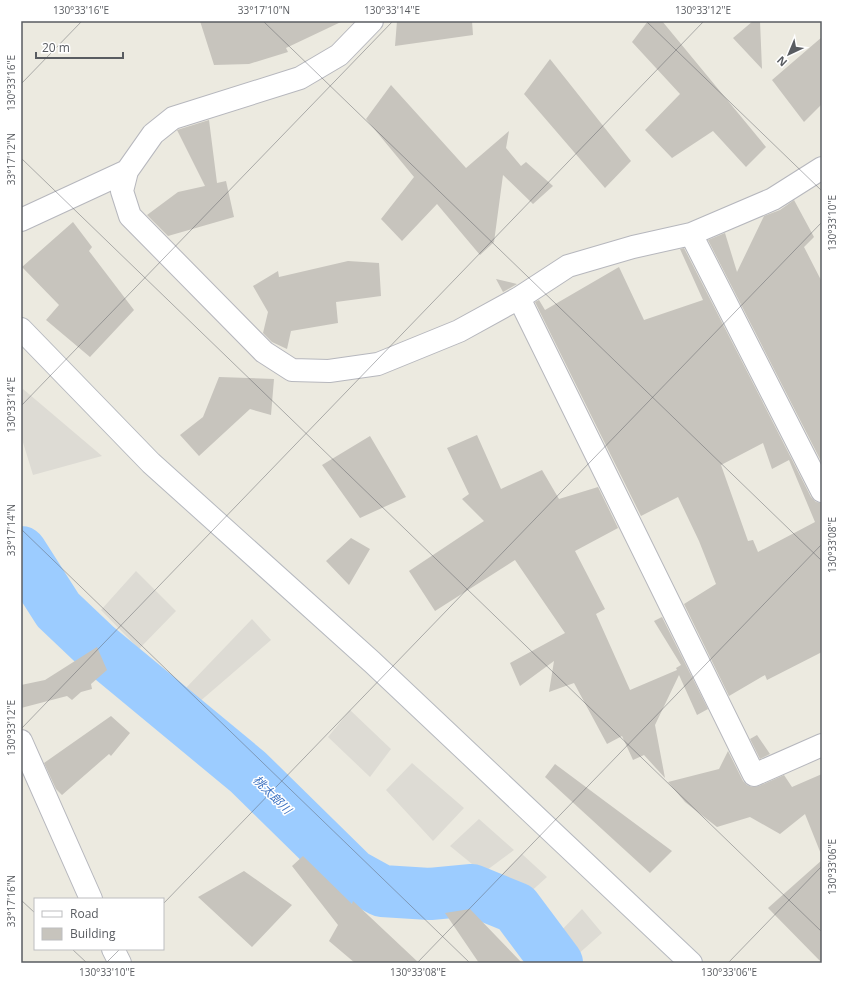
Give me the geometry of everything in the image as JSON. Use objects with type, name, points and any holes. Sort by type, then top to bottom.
[{"type":"street","points":[[372,21],[339,55],[300,78],[173,118],[153,134],[127,171],[122,191],[130,216],[264,352],[292,370],[329,371],[378,364],[459,331],[519,298],[568,266],[633,247],[691,234],[773,199],[822,168]]},
{"type":"street","points":[[21,220],[127,171]]},
{"type":"street","points":[[691,234],[822,491]]},
{"type":"street","points":[[519,298],[754,775],[822,746]]},
{"type":"street","points":[[21,329],[152,463],[372,662],[691,963]]},
{"type":"street","points":[[21,741],[91,898]]},
{"type":"street","points":[[114,950],[120,963]]},
{"type":"shaded area","points":[[23,389],[102,456],[33,475],[21,436],[21,391]]},
{"type":"shaded area","points":[[136,571],[176,611],[139,649],[101,610]]},
{"type":"shaded area","points":[[252,619],[271,640],[198,703],[184,690]]},
{"type":"shaded area","points":[[350,710],[391,749],[370,777],[328,737]]},
{"type":"shaded area","points":[[412,763],[464,808],[433,841],[386,790]]},
{"type":"shaded area","points":[[479,819],[514,850],[483,873],[450,846]]},
{"type":"shaded area","points":[[522,854],[547,877],[526,896],[499,877]]},
{"type":"shaded area","points":[[582,909],[602,933],[576,956],[557,935]]},
{"type":"building","points":[[200,21],[343,21],[286,48],[288,52],[249,64],[214,65]]},
{"type":"building","points":[[397,21],[472,21],[473,35],[395,46]]},
{"type":"building","points":[[648,21],[662,21],[766,147],[746,167],[713,131],[672,158],[645,130],[680,94],[632,42]]},
{"type":"building","points":[[753,21],[760,21],[762,69],[733,38]]},
{"type":"building","points":[[822,37],[822,104],[804,122],[772,80]]},
{"type":"building","points":[[550,59],[631,161],[605,188],[524,94]]},
{"type":"building","points":[[391,85],[466,168],[509,131],[506,148],[521,166],[526,162],[553,186],[533,204],[503,175],[494,242],[480,255],[437,204],[402,241],[381,219],[414,177],[366,119]]},
{"type":"building","points":[[209,120],[217,183],[226,181],[234,217],[168,236],[147,215],[178,192],[205,186],[177,130]]},
{"type":"building","points":[[794,200],[814,237],[804,247],[822,282],[822,463],[708,240],[725,233],[737,272],[764,216],[780,210]]},
{"type":"building","points":[[73,222],[92,247],[89,251],[134,310],[90,357],[46,320],[59,305],[22,267]]},
{"type":"building","points":[[684,248],[811,497],[816,502],[822,503],[822,652],[767,680],[765,675],[729,696],[684,604],[716,584],[699,541],[678,497],[641,516],[535,302],[539,300],[545,310],[619,267],[644,320],[703,300],[680,249]],"holes":[[[763,443],[772,469],[789,460],[815,522],[758,552],[753,540],[748,541],[721,465]]]},
{"type":"building","points":[[348,261],[379,263],[381,296],[336,302],[338,323],[291,331],[287,349],[272,342],[263,333],[268,312],[253,286],[278,271],[279,277]]},
{"type":"building","points":[[496,279],[517,284],[503,292]]},
{"type":"building","points":[[219,377],[274,379],[271,415],[250,409],[199,456],[180,435],[203,417]]},
{"type":"building","points":[[477,435],[501,489],[542,470],[559,499],[598,487],[618,528],[575,551],[605,609],[596,614],[630,690],[677,670],[676,668],[681,665],[654,621],[662,617],[708,709],[697,715],[679,675],[655,725],[665,778],[644,755],[633,760],[622,736],[607,744],[574,683],[549,692],[554,661],[520,686],[510,663],[565,633],[515,560],[435,611],[409,571],[484,521],[462,499],[469,494],[447,448]]},
{"type":"building","points":[[370,436],[406,497],[360,518],[322,465]]},
{"type":"building","points":[[351,538],[370,549],[349,585],[326,561]]},
{"type":"building","points":[[97,647],[107,670],[91,684],[92,689],[81,692],[72,700],[67,696],[21,708],[21,685],[45,680]]},
{"type":"building","points":[[111,716],[130,733],[111,756],[109,754],[62,795],[56,789],[44,763]]},
{"type":"building","points":[[757,735],[770,754],[760,759],[750,739]]},
{"type":"building","points":[[728,751],[743,781],[752,787],[759,786],[784,775],[792,787],[822,774],[822,854],[805,814],[780,834],[750,817],[717,827],[685,802],[668,782],[719,769]]},
{"type":"building","points":[[555,764],[672,851],[650,873],[545,777]]},
{"type":"building","points":[[303,856],[352,904],[353,901],[419,963],[355,963],[329,941],[338,925],[292,866]]},
{"type":"building","points":[[822,860],[822,963],[768,908]]},
{"type":"building","points":[[244,871],[292,905],[252,947],[198,897]]},
{"type":"building","points":[[470,909],[522,963],[479,963],[445,913]]},
{"type":"waterway","name":"桃太郎川","points":[[21,552],[58,610],[97,647],[248,772],[353,875],[382,891],[430,894],[472,890],[516,908],[557,963]]}]
